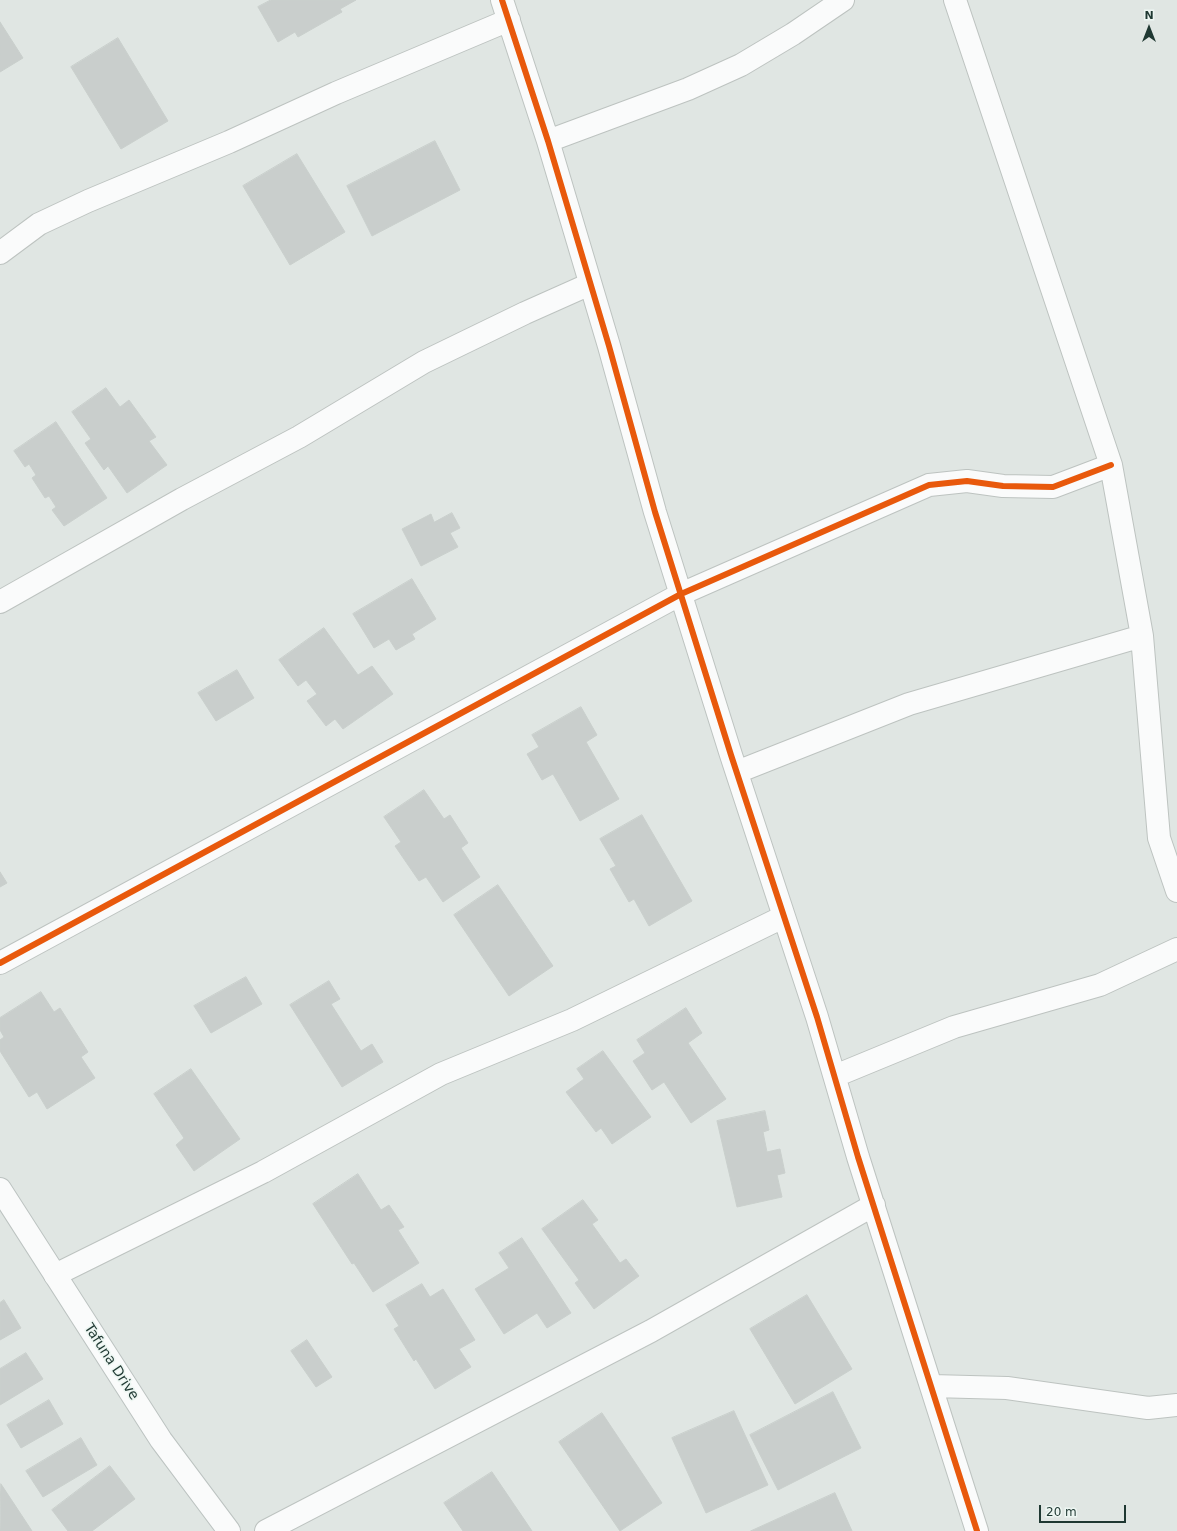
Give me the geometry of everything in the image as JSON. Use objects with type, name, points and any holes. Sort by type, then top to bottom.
[{"type":"street","points":[[548,141],[688,89],[741,65],[793,34],[843,0]]},
{"type":"street","points":[[955,0],[1111,465],[1142,636],[1159,838],[1177,891]]},
{"type":"street","points":[[0,253],[39,224],[88,201],[228,142],[336,93],[505,10],[548,141],[655,512],[835,1076],[874,1205],[977,1531]]},
{"type":"street","points":[[0,602],[182,499],[298,437],[424,362],[525,313],[590,284]]},
{"type":"street","points":[[0,963],[681,594],[929,485],[967,481],[1003,486],[1053,487],[1111,465]]},
{"type":"street","points":[[737,772],[909,704],[1142,636]]},
{"type":"street","points":[[55,1274],[263,1172],[441,1074],[572,1020],[783,917]]},
{"type":"street","points":[[835,1076],[954,1027],[1100,985],[1177,949]]},
{"type":"street","name":"Tafuna Drive","points":[[0,1189],[161,1440],[229,1531]]},
{"type":"street","points":[[266,1531],[651,1331],[874,1205]]},
{"type":"street","points":[[932,1386],[1006,1388],[1148,1408],[1177,1405]]},
{"type":"building","points":[[271,0],[356,0],[340,9],[342,12],[298,37],[295,32],[278,42],[258,7]]},
{"type":"building","points":[[0,22],[23,58],[0,72]]},
{"type":"building","points":[[118,38],[168,121],[121,149],[71,67]]},
{"type":"building","points":[[435,141],[460,190],[372,236],[347,186]]},
{"type":"building","points":[[297,154],[345,232],[290,265],[243,186]]},
{"type":"building","points":[[106,388],[120,407],[129,400],[156,437],[149,441],[167,465],[127,493],[108,466],[104,470],[85,443],[91,439],[72,412]]},
{"type":"building","points":[[56,422],[107,498],[64,526],[52,510],[56,507],[49,496],[45,498],[32,478],[36,475],[29,464],[25,467],[14,451]]},
{"type":"building","points":[[452,513],[460,528],[450,533],[458,547],[421,566],[402,529],[431,514],[434,522]]},
{"type":"building","points":[[412,579],[436,619],[412,634],[415,639],[396,650],[389,639],[374,648],[353,614]]},
{"type":"building","points":[[324,628],[358,675],[372,666],[393,694],[343,729],[335,719],[326,726],[307,701],[317,694],[306,680],[298,686],[279,660]]},
{"type":"building","points":[[237,670],[254,698],[216,721],[198,693]]},
{"type":"building","points":[[581,707],[597,735],[586,742],[619,799],[580,821],[553,774],[542,780],[527,754],[539,747],[532,735]]},
{"type":"building","points":[[424,790],[444,819],[450,815],[468,843],[461,848],[480,877],[443,902],[426,877],[419,881],[395,846],[401,842],[384,817]]},
{"type":"building","points":[[642,815],[692,901],[649,926],[634,899],[629,902],[610,869],[616,866],[600,839]]},
{"type":"building","points":[[0,872],[7,883],[0,887]]},
{"type":"building","points":[[498,885],[553,966],[509,996],[454,915]]},
{"type":"building","points":[[246,977],[262,1004],[211,1033],[194,1006]]},
{"type":"building","points":[[329,981],[340,999],[331,1004],[361,1051],[372,1044],[383,1062],[342,1087],[290,1005]]},
{"type":"building","points":[[41,992],[54,1012],[60,1008],[88,1052],[81,1057],[95,1078],[47,1109],[37,1092],[29,1097],[0,1051],[0,1040],[4,1037],[0,1030],[0,1018]]},
{"type":"building","points":[[686,1008],[702,1033],[688,1043],[726,1099],[691,1123],[664,1082],[652,1090],[633,1061],[645,1053],[637,1040]]},
{"type":"building","points":[[603,1051],[651,1117],[612,1144],[601,1128],[596,1132],[566,1092],[584,1079],[577,1069]]},
{"type":"building","points":[[191,1069],[240,1139],[194,1171],[176,1145],[184,1138],[154,1094]]},
{"type":"building","points":[[765,1111],[769,1130],[763,1132],[767,1152],[780,1149],[785,1173],[777,1175],[782,1197],[737,1207],[717,1121]]},
{"type":"building","points":[[358,1174],[381,1210],[389,1205],[404,1227],[398,1230],[419,1263],[373,1292],[354,1263],[352,1264],[313,1204]]},
{"type":"building","points":[[583,1200],[598,1220],[592,1224],[620,1263],[626,1259],[639,1276],[594,1309],[575,1283],[579,1280],[542,1229]]},
{"type":"building","points":[[522,1238],[571,1313],[547,1328],[537,1313],[504,1334],[475,1289],[509,1268],[499,1253]]},
{"type":"building","points":[[422,1284],[430,1297],[443,1289],[475,1340],[459,1349],[471,1367],[435,1389],[416,1359],[414,1361],[394,1329],[399,1326],[386,1305]]},
{"type":"building","points":[[807,1295],[852,1369],[795,1404],[750,1329]]},
{"type":"building","points":[[4,1300],[21,1328],[0,1340],[0,1303]]},
{"type":"building","points":[[307,1340],[332,1377],[316,1387],[291,1351]]},
{"type":"building","points":[[26,1353],[43,1379],[0,1405],[0,1369]]},
{"type":"building","points":[[833,1392],[861,1448],[778,1490],[750,1435]]},
{"type":"building","points":[[49,1400],[63,1424],[21,1448],[7,1425]]},
{"type":"building","points":[[734,1411],[768,1485],[706,1513],[672,1438]]},
{"type":"building","points":[[602,1413],[662,1503],[620,1531],[559,1442]]},
{"type":"building","points":[[81,1438],[97,1465],[43,1497],[26,1471]]},
{"type":"building","points":[[110,1466],[135,1499],[92,1531],[68,1531],[52,1510]]},
{"type":"building","points":[[492,1472],[532,1531],[463,1531],[444,1503]]},
{"type":"building","points":[[1,1484],[32,1531],[0,1531]]},
{"type":"building","points":[[835,1493],[852,1531],[751,1531]]},
{"type":"cycle path","points":[[502,0],[548,141],[609,346],[655,512],[731,755],[817,1017],[858,1157],[977,1531]]},
{"type":"cycle path","points":[[0,963],[681,594],[929,485],[967,481],[1003,486],[1053,487],[1111,465]]}]
